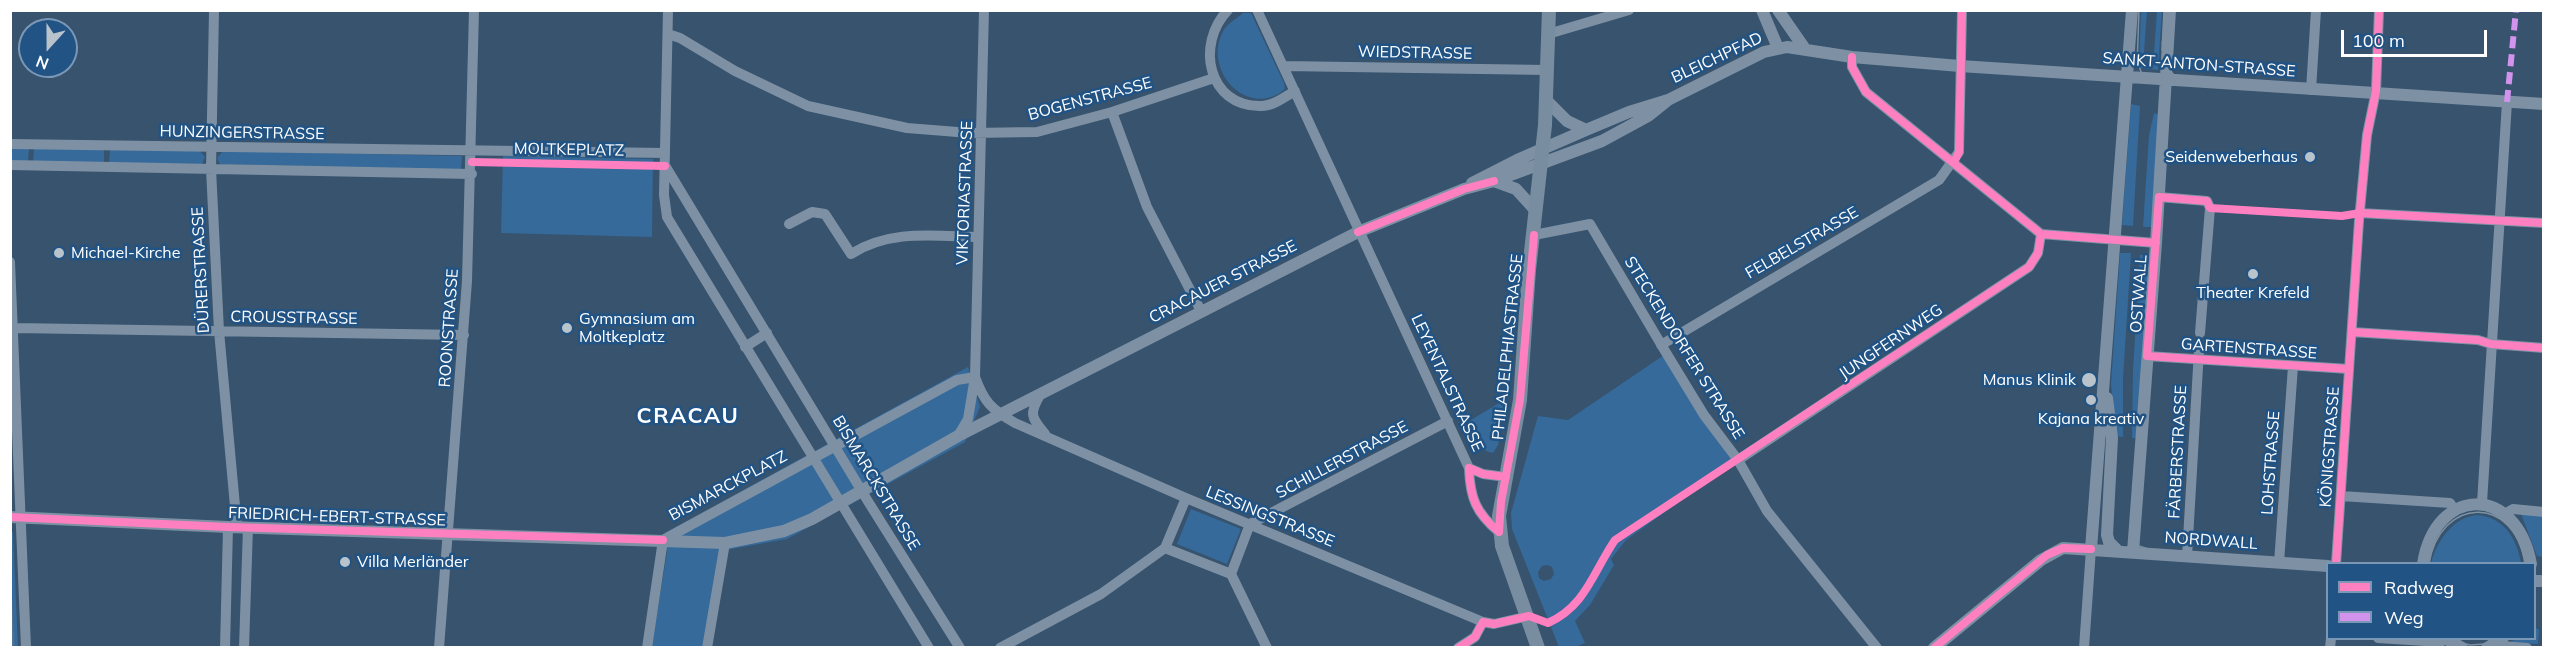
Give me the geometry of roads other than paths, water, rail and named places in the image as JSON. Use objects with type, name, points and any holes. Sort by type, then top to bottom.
[{"type":"main road","name":"PHILADELPHIASTRASSE","points":[[1499,532],[1500,502],[1520,400],[1543,149],[1549,10]]},
{"type":"main road","name":"LEYENTALSTRASSE","points":[[1499,532],[1538,648]]},
{"type":"street","name":"DÜRERSTRASSE","points":[[214,10],[211,169],[219,332],[238,527],[244,648]]},
{"type":"street","name":"ROONSTRASSE","points":[[439,648],[464,335],[472,174],[474,10]]},
{"type":"street","points":[[668,10],[665,206],[670,223],[929,648]]},
{"type":"street","name":"VIKTORIASTRASSE","points":[[958,436],[968,419],[975,376],[984,10]]},
{"type":"street","points":[[1228,10],[1217,22],[1208,55],[1214,78],[1225,92],[1241,103],[1262,106],[1277,102],[1295,91]]},
{"type":"street","name":"LEYENTALSTRASSE","points":[[1257,10],[1469,468],[1471,492],[1482,518],[1499,532]]},
{"type":"street","points":[[1548,34],[1629,10]]},
{"type":"street","points":[[1762,10],[1778,48]]},
{"type":"street","points":[[1778,10],[1805,50]]},
{"type":"street","points":[[1954,162],[1959,152],[1962,10]]},
{"type":"street","name":"OSTWALL","points":[[2084,648],[2132,10]]},
{"type":"street","name":"OSTWALL","points":[[2133,552],[2156,243],[2170,10]]},
{"type":"street","name":"KÖNIGSTRASSE","points":[[2336,562],[2360,213],[2367,135],[2374,94],[2379,10]]},
{"type":"street","points":[[2311,90],[2316,15]]},
{"type":"street","name":"BOGENSTRASSE","points":[[668,34],[680,38],[735,71],[808,105],[907,128],[982,134],[1037,132],[1112,112],[1214,78]]},
{"type":"street","name":"BLEICHPFAD","points":[[1541,164],[1602,141],[1631,126],[1668,100],[1764,52],[1778,48],[1852,57]]},
{"type":"street","points":[[1852,57],[1852,67],[1866,92],[2041,234],[2156,243]]},
{"type":"street","name":"SANKT-ANTON-STRASSE","points":[[1852,57],[2166,81],[2544,104]]},
{"type":"street","name":"WIEDSTRASSE","points":[[1284,66],[1546,70]]},
{"type":"street","points":[[1545,100],[1567,121],[1586,130]]},
{"type":"street","name":"BLEICHPFAD","points":[[1543,149],[1629,112],[1668,100]]},
{"type":"street","points":[[2482,503],[2507,102]]},
{"type":"street","points":[[1112,112],[1147,207],[1202,311]]},
{"type":"street","name":"HUNZINGERSTRASSE","points":[[10,144],[472,151]]},
{"type":"street","name":"CRACAUER STRASSE","points":[[1464,189],[1491,172],[1543,149]]},
{"type":"street","name":"MOLTKEPLATZ","points":[[472,151],[665,153]]},
{"type":"street","name":"FELBELSTRASSE","points":[[1661,345],[1939,180],[1954,162]]},
{"type":"street","name":"CRACAUER STRASSE","points":[[1001,414],[1358,232],[1464,189],[1541,164]]},
{"type":"street","points":[[10,165],[472,174]]},
{"type":"street","name":"BISMARCKSTRASSE","points":[[665,166],[861,490],[960,648]]},
{"type":"street","points":[[1494,181],[1516,189],[1536,211]]},
{"type":"street","points":[[2159,197],[2207,201],[2210,208],[2200,333]]},
{"type":"street","points":[[789,224],[812,212],[825,214],[851,254],[891,236],[978,237]]},
{"type":"street","points":[[2360,213],[2544,223]]},
{"type":"street","name":"STECKENDORFER STRASSE","points":[[1534,235],[1590,224],[1704,415],[1738,460],[1767,511],[1876,648]]},
{"type":"street","name":"JUNGFERNWEG","points":[[1738,460],[2029,267],[2038,253],[2041,234]]},
{"type":"street","points":[[10,262],[14,328],[16,517],[26,648]]},
{"type":"street","name":"CROUSSTRASSE","points":[[14,328],[464,335]]},
{"type":"street","points":[[2352,332],[2478,340],[2491,344],[2544,348]]},
{"type":"street","points":[[745,347],[767,333]]},
{"type":"street","name":"GARTENSTRASSE","points":[[2147,356],[2199,355],[2293,366],[2349,369]]},
{"type":"street","name":"FÄRBERSTRASSE","points":[[2187,556],[2199,355]]},
{"type":"street","name":"LOHSTRASSE","points":[[2279,563],[2293,366]]},
{"type":"street","name":"VIKTORIASTRASSE","points":[[975,376],[982,396],[991,408],[1001,414]]},
{"type":"street","name":"BISMARCKPLATZ","points":[[663,540],[957,380],[975,376]]},
{"type":"street","points":[[2104,388],[2112,429],[2107,535],[2109,542],[2118,551]]},
{"type":"street","points":[[1040,394],[1032,414],[1035,422],[1047,437]]},
{"type":"street","name":"BISMARCKPLATZ","points":[[663,540],[725,543],[784,531],[812,519],[1001,414]]},
{"type":"street","name":"LESSINGSTRASSE","points":[[1001,414],[1047,437],[1186,498],[1483,621]]},
{"type":"street","name":"SCHILLERSTRASSE","points":[[1250,524],[1448,421]]},
{"type":"street","points":[[1469,468],[1483,474],[1506,477]]},
{"type":"street","points":[[2341,496],[2452,507],[2482,503],[2510,511],[2544,512]]},
{"type":"street","points":[[1000,648],[1101,594],[1165,548],[1186,498]]},
{"type":"street","points":[[2423,562],[2425,552],[2435,531],[2452,507]]},
{"type":"street","points":[[2510,511],[2525,538],[2531,562]]},
{"type":"street","name":"FRIEDRICH-EBERT-STRASSE","points":[[16,517],[238,527],[663,540]]},
{"type":"street","points":[[1230,574],[1250,524]]},
{"type":"street","name":"DÜRERSTRASSE","points":[[225,648],[238,527]]},
{"type":"street","points":[[647,648],[663,540]]},
{"type":"street","points":[[707,648],[725,543]]},
{"type":"street","points":[[1165,548],[1230,574],[1267,648]]},
{"type":"street","name":"NORDWALL","points":[[1934,648],[2047,555],[2063,548],[2326,566]]},
{"type":"street","points":[[1458,648],[1475,637],[1483,621],[1494,624],[1528,616]]},
{"type":"street","points":[[2405,640],[2443,640],[2462,648]]},
{"type":"street","points":[[2487,648],[2501,640],[2502,646],[2527,648]]},
{"type":"waterway","points":[[10,587],[13,648]]},
{"type":"tram line","points":[[2137,67],[2139,10]]},
{"type":"tram line","points":[[2162,50],[2164,10]]},
{"type":"tram line","points":[[2162,42],[2167,67],[2175,76],[2187,80]]},
{"type":"tram line","points":[[2137,60],[2141,72],[2154,81],[2544,106]]},
{"type":"tram line","points":[[2430,562],[2436,542],[2447,525],[2462,516],[2477,512],[2493,515],[2507,525],[2518,541],[2524,562]]},
{"type":"tram line","points":[[2136,545],[2157,552],[2326,564]]},
{"type":"tram line","points":[[2458,642],[2470,645],[2485,644]]},
{"type":"place","name":"Seidenweberhaus","points":[[2310,157]]},
{"type":"place","name":"Michael-Kirche","points":[[59,253]]},
{"type":"place","name":"Theater Krefeld","points":[[2253,274]]},
{"type":"place","name":"Gymnasium am Moltkeplatz","points":[[567,328]]},
{"type":"place","name":"Manus Klinik","points":[[2089,380]]},
{"type":"place","name":"Kajana kreativ","points":[[2091,400]]},
{"type":"place","name":"Villa Merländer","points":[[345,562]]},
{"type":"district","name":"CRACAU","points":[[688,416]]}]
